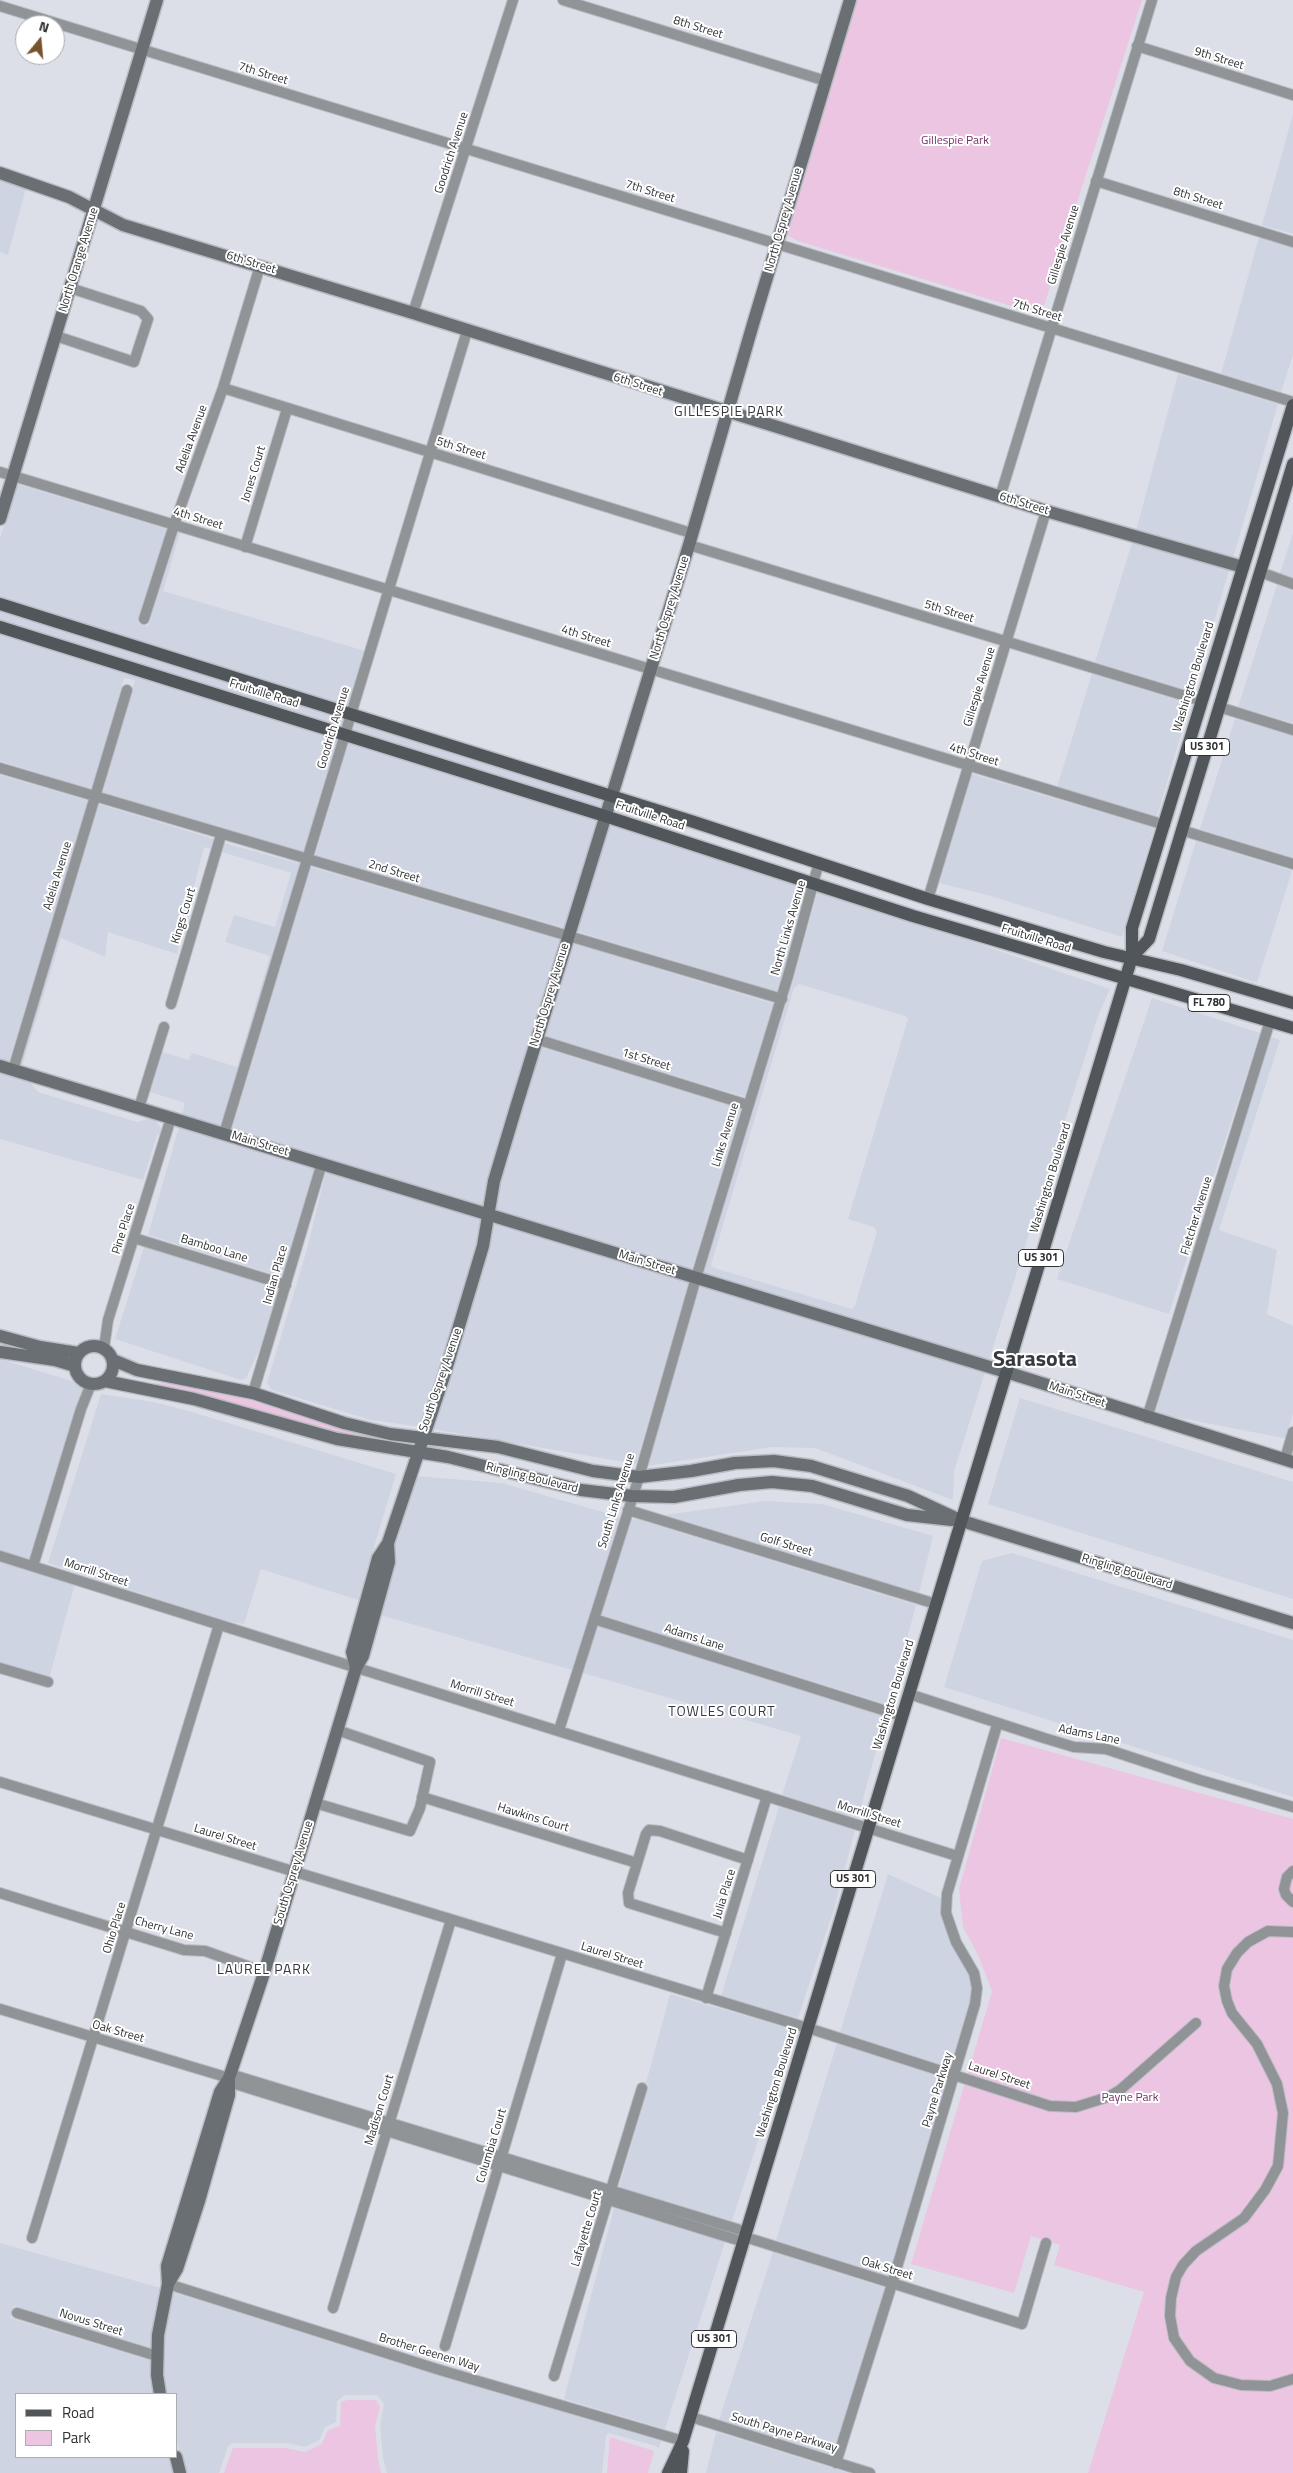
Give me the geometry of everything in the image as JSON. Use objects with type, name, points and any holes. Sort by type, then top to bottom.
[{"type":"main road","name":"Washington Boulevard","points":[[668,2473],[683,2441],[691,2417],[962,1521],[1132,957],[1132,928],[1293,404]]},
{"type":"main road","name":"Washington Boulevard","points":[[1132,957],[1149,939],[1293,464]]},
{"type":"main road","points":[[1219,707],[1214,701],[1214,692],[1238,611],[1234,594]]},
{"type":"main road","name":"Fruitville Road","points":[[0,604],[819,862],[928,899],[1104,952],[1132,957],[1293,1003]]},
{"type":"main road","name":"Fruitville Road","points":[[0,626],[605,816],[913,916],[1293,1028]]},
{"type":"main road","name":"Washington Boulevard","points":[[681,2473],[683,2441]]},
{"type":"street","name":"North Orange Avenue","points":[[0,519],[157,0]]},
{"type":"street","name":"Goodrich Avenue","points":[[414,313],[513,0]]},
{"type":"street","name":"8th Street","points":[[563,0],[826,81]]},
{"type":"street","name":"North Osprey Avenue","points":[[488,1216],[494,1181],[536,1039],[652,670],[850,0]]},
{"type":"street","name":"Gillespie Avenue","points":[[1000,497],[1152,0]]},
{"type":"street","name":"7th Street","points":[[0,6],[1293,404]]},
{"type":"street","name":"9th Street","points":[[1137,46],[1293,95]]},
{"type":"street","name":"6th Street","points":[[0,173],[69,197],[123,226],[414,313],[727,413],[1046,511],[1243,566]]},
{"type":"street","name":"8th Street","points":[[1096,181],[1293,242]]},
{"type":"street","name":"Adelia Avenue","points":[[144,619],[174,525],[223,388],[260,266]]},
{"type":"street","points":[[56,336],[134,362],[148,319],[141,311],[70,288]]},
{"type":"street","name":"Goodrich Avenue","points":[[224,1134],[468,330]]},
{"type":"street","name":"5th Street","points":[[223,388],[431,453],[1006,642],[1202,701]]},
{"type":"street","name":"Jones Court","points":[[245,547],[287,409]]},
{"type":"street","name":"4th Street","points":[[0,472],[1165,825]]},
{"type":"street","name":"Gillespie Avenue","points":[[928,899],[1046,511]]},
{"type":"street","points":[[1260,572],[1293,584]]},
{"type":"street","name":"Adelia Avenue","points":[[13,1070],[127,690]]},
{"type":"street","points":[[1219,707],[1293,730]]},
{"type":"street","name":"2nd Street","points":[[0,768],[221,835],[782,999]]},
{"type":"street","points":[[1181,830],[1293,864]]},
{"type":"street","name":"Kings Court","points":[[171,1004],[221,835]]},
{"type":"street","name":"North Links Avenue","points":[[782,999],[819,862]]},
{"type":"street","name":"Links Avenue","points":[[696,1278],[782,999]]},
{"type":"street","name":"Fletcher Avenue","points":[[1147,1418],[1270,1021]]},
{"type":"street","points":[[139,1108],[164,1027]]},
{"type":"street","name":"1st Street","points":[[536,1039],[748,1105]]},
{"type":"street","name":"Main Street","points":[[0,1066],[1289,1460]]},
{"type":"street","name":"Pine Place","points":[[104,1348],[108,1320],[171,1118]]},
{"type":"street","name":"Indian Place","points":[[253,1393],[322,1163]]},
{"type":"street","name":"South Osprey Avenue","points":[[160,2393],[157,2356],[158,2335],[168,2284],[167,2266],[220,2092],[229,2078],[264,1972],[356,1668],[363,1656],[389,1562],[388,1543],[441,1385],[483,1246],[488,1216]]},
{"type":"street","name":"Bamboo Lane","points":[[134,1238],[286,1284]]},
{"type":"street","name":"South Links Avenue","points":[[559,1730],[628,1510],[696,1278]]},
{"type":"street","points":[[0,1336],[40,1347],[78,1353]]},
{"type":"street","points":[[89,1346],[104,1348],[113,1360],[111,1374],[105,1381],[91,1384],[78,1376],[74,1366],[78,1353],[89,1346]]},
{"type":"street","points":[[0,1352],[55,1360],[74,1366]]},
{"type":"street","name":"Ringling Boulevard","points":[[113,1360],[137,1370],[253,1393],[344,1423],[390,1434],[498,1447],[593,1471],[638,1477],[691,1471],[735,1463],[774,1461],[811,1466],[908,1496],[962,1521],[1293,1623]]},
{"type":"street","name":"Ringling Boulevard","points":[[105,1381],[194,1399],[337,1439],[448,1458],[581,1490],[632,1496],[674,1497],[739,1485],[772,1482],[812,1486],[907,1515],[962,1521]]},
{"type":"street","points":[[33,1566],[81,1409],[91,1384]]},
{"type":"street","points":[[1289,1460],[1293,1432]]},
{"type":"street","name":"Golf Street","points":[[628,1510],[936,1604]]},
{"type":"street","name":"Morrill Street","points":[[0,1556],[957,1856]]},
{"type":"street","name":"Adams Lane","points":[[594,1619],[902,1716]]},
{"type":"street","name":"Ohio Place","points":[[32,2238],[127,1932],[219,1625]]},
{"type":"street","points":[[0,1668],[48,1682]]},
{"type":"street","name":"Adams Lane","points":[[909,1694],[997,1725],[1074,1747],[1106,1749],[1200,1780],[1293,1806]]},
{"type":"street","name":"Payne Parkway","points":[[836,2463],[973,2015],[977,1988],[974,1973],[956,1942],[946,1913],[947,1894],[997,1725]]},
{"type":"street","points":[[315,1803],[410,1831],[422,1797],[430,1762],[337,1730]]},
{"type":"street","name":"Laurel Street","points":[[0,1782],[808,2028],[1050,2106],[1084,2105],[1120,2090],[1196,2024]]},
{"type":"street","name":"Julia Place","points":[[706,1998],[767,1796]]},
{"type":"street","name":"Hawkins Court","points":[[422,1797],[637,1863]]},
{"type":"street","points":[[726,1933],[629,1903],[628,1892],[646,1834],[652,1829],[748,1860]]},
{"type":"street","points":[[1293,1871],[1287,1877],[1284,1889],[1286,1895],[1293,1902]]},
{"type":"street","name":"Cherry Lane","points":[[0,1893],[184,1950],[205,1951],[264,1972]]},
{"type":"street","name":"Madison Court","points":[[332,2308],[451,1920]]},
{"type":"street","points":[[1293,1932],[1268,1930],[1248,1942],[1237,1953],[1227,1969],[1224,1986],[1227,2002],[1232,2013],[1258,2044],[1277,2084],[1283,2113],[1278,2166],[1265,2190],[1244,2218],[1201,2247],[1183,2265],[1176,2278],[1171,2298],[1170,2316],[1174,2338],[1190,2361],[1214,2378],[1240,2385],[1270,2386],[1293,2378]]},
{"type":"street","name":"Columbia Court","points":[[445,2346],[562,1954]]},
{"type":"street","name":"Oak Street","points":[[0,2009],[610,2195],[1022,2324],[1046,2243]]},
{"type":"street","name":"Lafayette Court","points":[[554,2376],[642,2088]]},
{"type":"street","name":"Brother Geenen Way","points":[[168,2284],[440,2370],[683,2441]]},
{"type":"street","name":"Novus Street","points":[[17,2313],[157,2356]]},
{"type":"street","name":"South Payne Parkway","points":[[691,2417],[870,2473]]},
{"type":"street","points":[[176,2458],[180,2473]]},
{"type":"shaded area","points":[[1293,114],[1293,234],[1262,225]]},
{"type":"shaded area","points":[[0,180],[26,188],[8,255],[0,252]]},
{"type":"shaded area","points":[[1259,237],[1293,247],[1293,355],[1281,392],[1221,374]]},
{"type":"shaded area","points":[[1178,374],[1278,404],[1233,558],[1136,531]]},
{"type":"shaded area","points":[[17,484],[167,529],[138,623],[148,626],[178,532],[180,533],[163,591],[365,651],[348,706],[0,598],[0,538]]},
{"type":"shaded area","points":[[1293,533],[1293,578],[1280,573]]},
{"type":"shaded area","points":[[1132,543],[1229,570],[1194,692],[1095,662]]},
{"type":"shaded area","points":[[1277,585],[1293,591],[1293,723],[1238,707]]},
{"type":"shaded area","points":[[0,611],[345,718],[342,727],[0,620]]},
{"type":"shaded area","points":[[0,633],[338,738],[304,852],[103,792],[135,680],[124,678],[92,789],[0,761]]},
{"type":"shaded area","points":[[1092,674],[1190,704],[1157,816],[1057,787]]},
{"type":"shaded area","points":[[1235,719],[1293,736],[1293,858],[1200,829]]},
{"type":"shaded area","points":[[355,722],[604,800],[602,809],[353,730]]},
{"type":"shaded area","points":[[349,742],[598,821],[565,928],[315,855]]},
{"type":"shaded area","points":[[972,774],[1154,828],[1122,937],[991,896],[939,883]]},
{"type":"shaded area","points":[[0,775],[89,801],[9,1062],[0,1059]]},
{"type":"shaded area","points":[[99,804],[214,839],[211,849],[204,847],[177,954],[108,932],[105,957],[61,938],[22,1066],[20,1065]]},
{"type":"shaded area","points":[[609,824],[807,887],[778,992],[576,931]]},
{"type":"shaded area","points":[[1196,841],[1292,871],[1257,983],[1162,951]]},
{"type":"shaded area","points":[[224,843],[301,864],[221,1126],[182,1115],[185,1103],[150,1092],[162,1052],[189,1060],[192,1053],[237,1067],[270,956],[225,942],[234,915],[275,927],[291,873],[222,852]]},
{"type":"shaded area","points":[[311,867],[561,940],[489,1179],[484,1208],[232,1129]]},
{"type":"shaded area","points":[[818,891],[1110,989],[1098,1016],[989,1360],[703,1274],[789,995]],"holes":[[[799,984],[905,1016],[908,1019],[848,1219],[874,1227],[877,1232],[855,1305],[852,1309],[714,1268],[711,1265],[794,988]]]},
{"type":"shaded area","points":[[572,943],[774,1004],[745,1097],[543,1035]]},
{"type":"shaded area","points":[[1152,998],[1260,1033],[1169,1314],[1057,1279]]},
{"type":"shaded area","points":[[1271,1037],[1280,1040],[1219,1230],[1277,1250],[1267,1314],[1293,1326],[1293,1414],[1286,1437],[1283,1438],[1155,1413]]},
{"type":"shaded area","points":[[540,1047],[741,1109],[692,1270],[495,1211],[500,1182]]},
{"type":"shaded area","points":[[0,1073],[30,1082],[38,1092],[137,1122],[147,1119],[155,1120],[161,1128],[161,1134],[157,1135],[143,1180],[0,1139]]},
{"type":"shaded area","points":[[179,1127],[315,1168],[282,1277],[148,1235]]},
{"type":"shaded area","points":[[326,1171],[482,1220],[478,1245],[421,1427],[371,1420],[272,1390],[267,1383],[307,1249]]},
{"type":"shaded area","points":[[493,1223],[689,1282],[636,1464],[432,1429]]},
{"type":"shaded area","points":[[144,1247],[279,1289],[264,1340],[246,1378],[241,1380],[115,1339]]},
{"type":"shaded area","points":[[700,1286],[985,1372],[954,1472],[953,1500],[815,1448],[772,1447],[647,1466]]},
{"type":"shaded area","points":[[0,1359],[88,1386],[33,1566],[76,1580],[48,1682],[0,1667]]},
{"type":"shaded area","points":[[101,1394],[154,1402],[192,1412],[396,1474],[358,1600],[261,1569],[244,1624],[226,1621],[48,1563]]},
{"type":"shaded area","points":[[1020,1398],[1293,1482],[1293,1599],[988,1504]]},
{"type":"shaded area","points":[[415,1476],[502,1483],[620,1517],[572,1670],[380,1615],[394,1540]]},
{"type":"shaded area","points":[[765,1501],[822,1504],[933,1536],[919,1593],[665,1515]]},
{"type":"shaded area","points":[[636,1519],[916,1605],[889,1705],[601,1615],[630,1520]]},
{"type":"shaded area","points":[[1012,1553],[1293,1640],[1293,1797],[944,1687],[982,1561]]},
{"type":"shaded area","points":[[597,1626],[885,1717],[858,1818],[782,1795],[801,1736],[583,1673]]},
{"type":"shaded area","points":[[779,1807],[855,1830],[834,1909],[798,2018],[721,1996]]},
{"type":"shaded area","points":[[888,1874],[941,1898],[941,1913],[951,1945],[969,1976],[972,1989],[970,2003],[952,2068],[840,2032]]},
{"type":"shaded area","points":[[670,1994],[794,2030],[732,2221],[619,2187],[649,2084],[646,2083]]},
{"type":"shaded area","points":[[837,2043],[948,2080],[889,2276],[776,2240]]},
{"type":"shaded area","points":[[614,2208],[725,2242],[665,2429],[564,2399]]},
{"type":"shaded area","points":[[0,2243],[161,2288],[152,2348],[14,2306],[10,2318],[152,2361],[154,2393],[15,2393],[15,2458],[170,2458],[175,2473],[0,2473]]},
{"type":"shaded area","points":[[773,2252],[885,2288],[833,2455],[719,2420]]},
{"type":"shaded area","points":[[172,2292],[439,2376],[661,2441],[659,2449],[656,2446],[609,2433],[606,2436],[602,2473],[387,2473],[383,2458],[380,2426],[384,2404],[377,2395],[345,2395],[337,2401],[336,2422],[325,2427],[319,2440],[305,2447],[286,2443],[232,2443],[228,2447],[219,2473],[186,2473],[178,2446],[178,2393],[166,2393],[163,2374],[164,2335]]},
{"type":"shaded area","points":[[716,2432],[839,2470],[848,2473],[706,2473]]},
{"type":"green space","name":"Gillespie Park","points":[[857,0],[1142,0],[1041,315],[798,241],[787,235]]},
{"type":"green space","points":[[155,1383],[179,1384],[216,1390],[364,1435],[363,1437],[308,1429],[155,1389]]},
{"type":"green space","name":"Payne Park","points":[[1001,1738],[1293,1819],[1293,2473],[1088,2473],[1144,2292],[1054,2265],[1060,2245],[1031,2236],[1014,2293],[911,2264],[992,1992],[979,1957],[963,1927],[959,1889]]},
{"type":"green space","points":[[347,2400],[376,2400],[380,2407],[375,2426],[381,2473],[224,2473],[233,2448],[285,2448],[305,2452],[322,2444],[328,2430],[340,2426],[341,2402]]},
{"type":"green space","points":[[610,2437],[654,2451],[648,2473],[607,2473]]},
{"type":"district","name":"GILLESPIE PARK","points":[[729,413]]},
{"type":"district","name":"Sarasota","points":[[1035,1361]]},
{"type":"district","name":"TOWLES COURT","points":[[722,1713]]},
{"type":"district","name":"LAUREL PARK","points":[[264,1971]]}]
